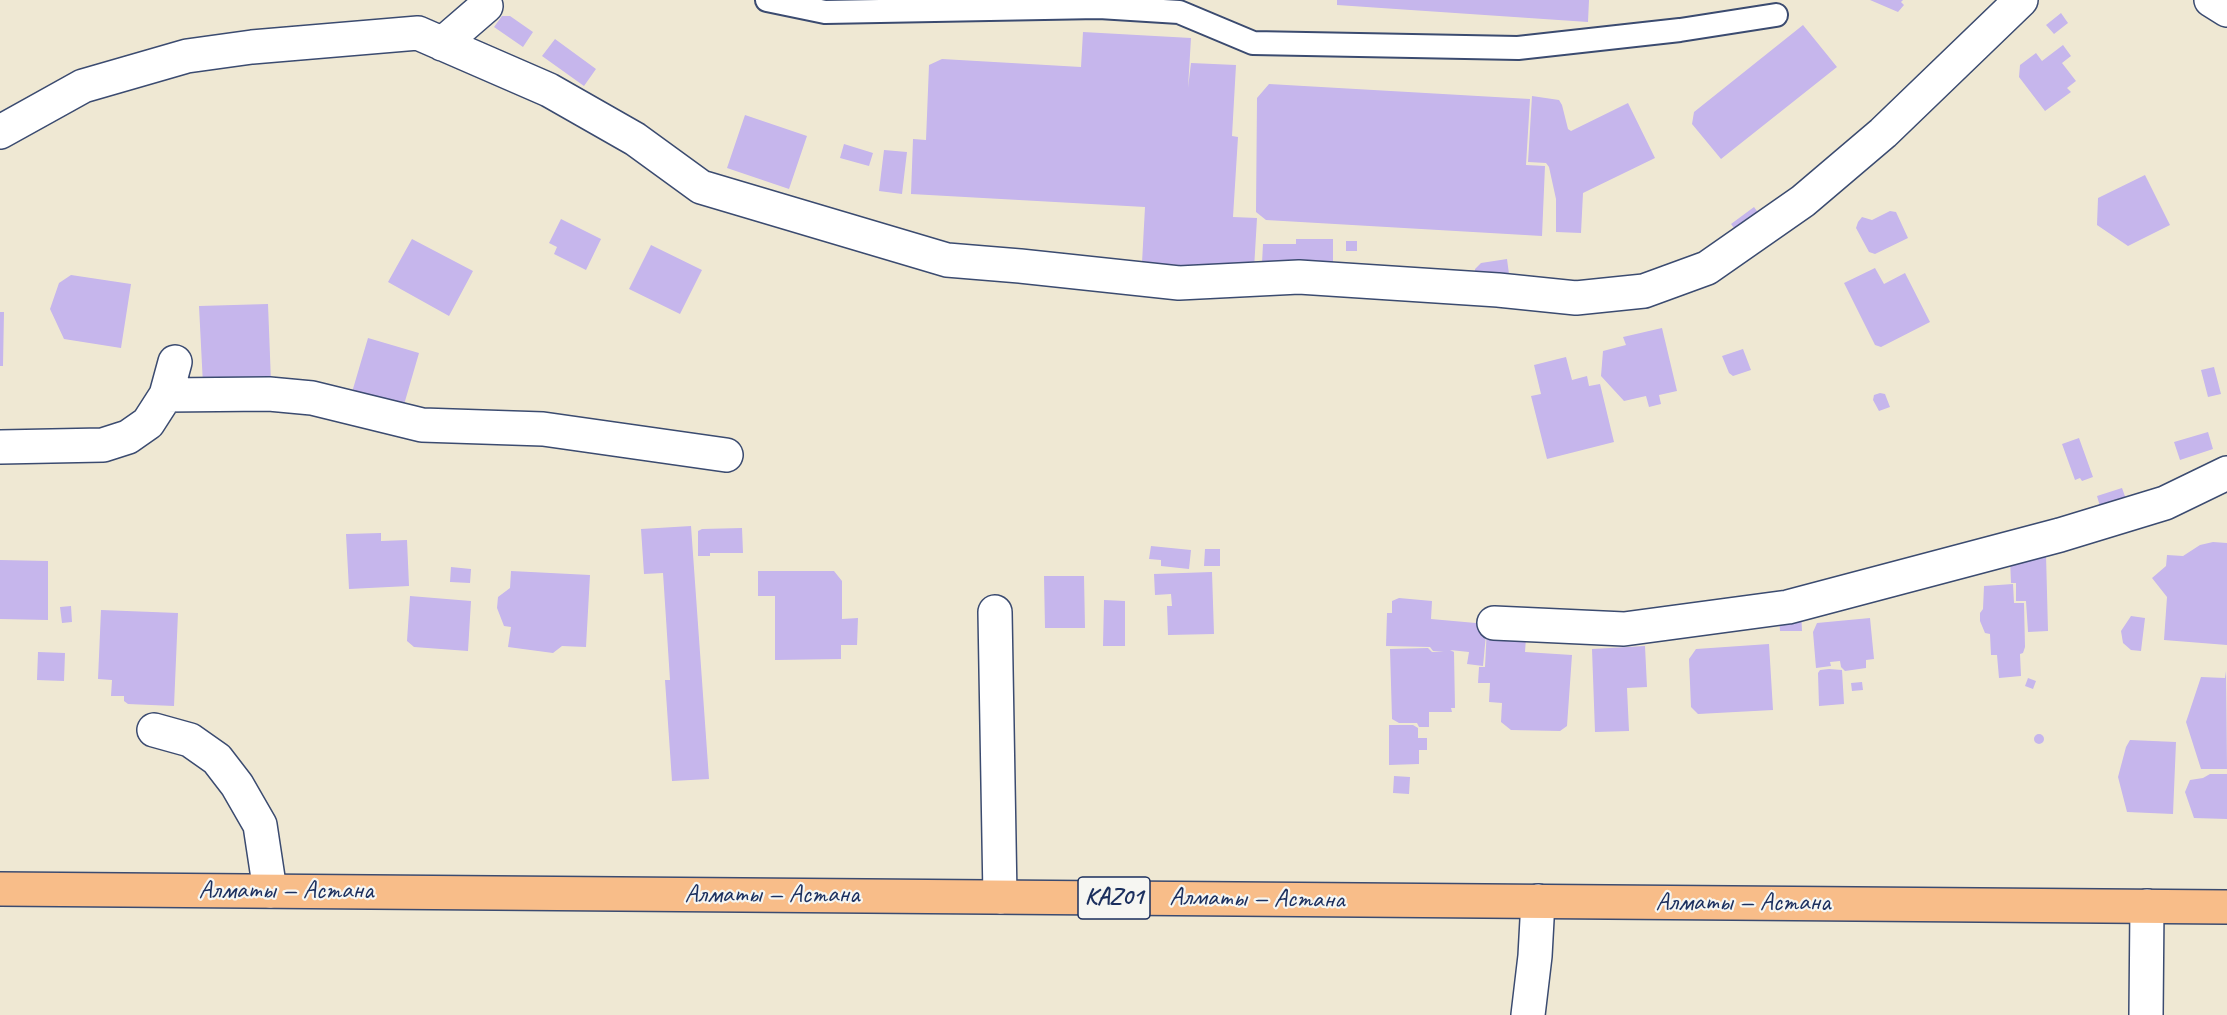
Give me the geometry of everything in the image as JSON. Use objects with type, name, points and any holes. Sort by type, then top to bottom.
[{"type":"highway","name":"Алматы — Астана","points":[[0,889],[2227,907]]},
{"type":"street","points":[[0,132],[83,86],[188,56],[252,47],[417,33],[549,90],[635,139],[701,187],[947,260],[1179,283],[1299,277],[1498,290],[1576,298],[1644,291],[1707,268],[1803,201],[1883,134],[2021,0]]},
{"type":"street","points":[[2211,0],[2227,10]]},
{"type":"street","points":[[442,44],[492,3]]},
{"type":"street","points":[[0,447],[103,445],[128,437],[148,423],[166,395],[175,362]]},
{"type":"street","points":[[166,395],[269,394],[312,398],[423,425],[543,429],[726,455]]},
{"type":"street","points":[[1494,623],[1623,629],[1788,607],[2071,532],[2165,503],[2227,473]]},
{"type":"street","points":[[995,612],[1000,897]]},
{"type":"street","points":[[154,730],[190,740],[217,759],[237,785],[260,825],[270,891]]},
{"type":"street","points":[[1528,1015],[1535,956],[1538,901]]},
{"type":"street","points":[[2146,1015],[2147,906]]},
{"type":"lane","points":[[767,0],[825,12],[1099,7],[1167,11],[1179,12],[1253,43],[1518,48],[1680,30],[1776,15]]},
{"type":"building","points":[[1337,0],[1589,0],[1588,22],[1337,5]]},
{"type":"building","points":[[1870,0],[1903,0],[1901,2],[1904,5],[1898,12]]},
{"type":"building","points":[[2061,13],[2068,23],[2054,34],[2046,25]]},
{"type":"building","points":[[502,16],[510,16],[533,32],[523,47],[494,27]]},
{"type":"building","points":[[1803,25],[1837,67],[1721,159],[1692,124],[1694,112]]},
{"type":"building","points":[[1083,32],[1191,38],[1188,88],[1191,63],[1236,65],[1232,136],[1238,137],[1233,217],[1257,218],[1254,269],[1142,263],[1145,207],[911,194],[913,139],[926,140],[929,65],[942,59],[1081,67]]},
{"type":"building","points":[[555,39],[596,69],[584,86],[542,56]]},
{"type":"building","points":[[2063,45],[2071,56],[2062,63],[2076,81],[2067,88],[2071,92],[2045,111],[2019,77],[2020,65],[2036,53],[2042,61]]},
{"type":"building","points":[[1269,84],[1530,99],[1526,165],[1545,166],[1542,236],[1266,220],[1256,212],[1257,98]]},
{"type":"building","points":[[1532,96],[1559,100],[1568,129],[1571,131],[1628,103],[1655,158],[1583,193],[1581,233],[1556,232],[1556,199],[1549,167],[1546,163],[1528,162]]},
{"type":"building","points":[[745,115],[807,136],[789,189],[727,168]]},
{"type":"building","points":[[844,144],[873,153],[869,166],[840,158]]},
{"type":"building","points":[[884,150],[907,152],[902,194],[879,191]]},
{"type":"building","points":[[2145,175],[2170,225],[2128,246],[2097,225],[2098,198]]},
{"type":"building","points":[[1754,207],[1762,218],[1739,235],[1731,224]]},
{"type":"building","points":[[1890,211],[1896,212],[1908,238],[1875,254],[1869,252],[1856,228],[1858,222],[1862,217],[1872,220]]},
{"type":"building","points":[[561,219],[601,239],[586,270],[554,254],[557,247],[549,243]]},
{"type":"building","points":[[412,239],[473,271],[449,316],[388,282]]},
{"type":"building","points":[[1296,239],[1333,239],[1333,262],[1324,262],[1320,266],[1262,263],[1263,244],[1296,244]]},
{"type":"building","points":[[1346,241],[1357,241],[1357,251],[1346,251]]},
{"type":"building","points":[[651,245],[702,270],[680,314],[629,289]]},
{"type":"building","points":[[1507,259],[1509,274],[1479,278],[1475,274],[1475,269],[1481,263]]},
{"type":"building","points":[[1875,268],[1884,284],[1905,273],[1930,322],[1881,347],[1875,345],[1844,283]]},
{"type":"building","points":[[71,275],[131,284],[121,348],[64,339],[50,309],[59,283]]},
{"type":"building","points":[[268,304],[271,382],[203,385],[199,306]]},
{"type":"building","points":[[0,312],[4,312],[3,366],[0,366]]},
{"type":"building","points":[[1662,328],[1677,391],[1659,395],[1661,404],[1649,407],[1646,396],[1624,401],[1601,376],[1603,351],[1626,345],[1623,337]]},
{"type":"building","points":[[368,338],[419,353],[401,415],[350,399]]},
{"type":"building","points":[[1743,349],[1751,370],[1733,376],[1729,373],[1722,356]]},
{"type":"building","points":[[1566,357],[1572,380],[1587,376],[1589,386],[1600,384],[1614,442],[1547,459],[1531,396],[1541,394],[1534,365]]},
{"type":"building","points":[[2214,367],[2221,394],[2208,397],[2201,370]]},
{"type":"building","points":[[1885,394],[1890,407],[1879,411],[1873,400],[1874,395]]},
{"type":"building","points":[[2208,432],[2213,449],[2180,460],[2174,442]]},
{"type":"building","points":[[2079,438],[2093,477],[2082,481],[2080,478],[2075,480],[2062,444]]},
{"type":"building","points":[[2122,488],[2127,502],[2101,510],[2097,496]]},
{"type":"building","points":[[691,526],[709,779],[672,781],[665,680],[670,680],[663,573],[644,574],[641,529]]},
{"type":"building","points":[[742,528],[743,553],[710,553],[710,556],[698,556],[698,531]]},
{"type":"building","points":[[381,533],[381,541],[407,540],[409,586],[349,589],[346,534]]},
{"type":"building","points":[[2213,542],[2227,543],[2227,645],[2164,640],[2167,597],[2152,578],[2166,566],[2167,555],[2183,556],[2200,545]]},
{"type":"building","points":[[1151,546],[1191,550],[1189,569],[1161,566],[1161,560],[1149,559]]},
{"type":"building","points":[[1205,549],[1220,549],[1220,566],[1204,566]]},
{"type":"building","points":[[2046,554],[2048,631],[2028,632],[2026,601],[2016,601],[2016,583],[2011,583],[2010,559]]},
{"type":"building","points":[[0,560],[48,561],[48,620],[0,619]]},
{"type":"building","points":[[451,567],[471,569],[470,583],[450,582]]},
{"type":"building","points":[[511,571],[590,575],[586,647],[562,646],[553,653],[508,647],[511,627],[504,626],[497,608],[498,597],[510,588]]},
{"type":"building","points":[[758,571],[834,571],[842,581],[842,619],[858,618],[857,645],[841,645],[841,659],[775,660],[775,596],[758,596]]},
{"type":"building","points":[[1212,572],[1214,634],[1168,635],[1167,606],[1172,606],[1171,594],[1155,595],[1154,574]]},
{"type":"building","points":[[1044,576],[1084,576],[1085,628],[1045,628]]},
{"type":"building","points":[[2013,584],[2014,603],[2024,603],[2025,647],[2023,653],[2020,654],[2021,676],[1999,678],[1997,655],[1991,655],[1990,634],[1985,633],[1980,621],[1984,586]]},
{"type":"building","points":[[410,596],[471,601],[468,651],[414,647],[407,641]]},
{"type":"building","points":[[1399,598],[1432,601],[1431,619],[1487,624],[1483,666],[1467,664],[1469,652],[1450,650],[1454,652],[1455,708],[1451,708],[1452,712],[1429,712],[1429,727],[1419,727],[1417,723],[1399,723],[1392,719],[1390,649],[1428,648],[1432,652],[1444,652],[1433,651],[1430,647],[1386,646],[1387,613],[1392,613],[1392,601]]},
{"type":"building","points":[[1104,600],[1125,601],[1125,646],[1103,646]]},
{"type":"building","points":[[71,606],[72,622],[62,623],[60,607]]},
{"type":"building","points":[[101,610],[178,613],[174,706],[128,704],[124,701],[124,696],[111,696],[112,680],[98,679]]},
{"type":"building","points":[[1801,611],[1802,631],[1780,631],[1779,616]]},
{"type":"building","points":[[2131,616],[2145,618],[2141,651],[2131,650],[2123,643],[2121,631]]},
{"type":"building","points":[[1870,618],[1874,659],[1866,660],[1866,668],[1845,671],[1840,661],[1830,662],[1831,666],[1816,668],[1813,632],[1817,623]]},
{"type":"building","points":[[1487,627],[1526,638],[1525,652],[1572,655],[1567,726],[1560,731],[1511,730],[1501,722],[1502,703],[1489,702],[1490,683],[1478,683],[1479,667],[1485,667]]},
{"type":"building","points":[[1769,644],[1773,710],[1698,714],[1691,707],[1689,659],[1696,649]]},
{"type":"building","points":[[1645,646],[1647,687],[1627,688],[1629,731],[1595,732],[1592,649]]},
{"type":"building","points":[[38,652],[65,653],[64,681],[37,680]]},
{"type":"building","points":[[1820,670],[1842,670],[1844,704],[1819,706],[1818,673]]},
{"type":"building","points":[[2226,671],[2227,769],[2201,769],[2186,722],[2201,677],[2225,678]]},
{"type":"building","points":[[2028,678],[2036,681],[2033,689],[2025,686]]},
{"type":"building","points":[[1862,682],[1863,690],[1852,691],[1851,683]]},
{"type":"building","points":[[1389,725],[1413,725],[1418,728],[1418,738],[1427,738],[1427,750],[1419,750],[1419,764],[1389,765]]},
{"type":"building","points":[[2039,734],[2043,735],[2043,743],[2039,744],[2035,743],[2034,739],[2035,735]]},
{"type":"building","points":[[2130,740],[2176,742],[2173,814],[2127,812],[2118,777]]},
{"type":"building","points":[[2210,774],[2227,774],[2227,819],[2194,818],[2185,792],[2190,780],[2203,778]]},
{"type":"building","points":[[1394,776],[1410,777],[1409,794],[1393,793]]}]
